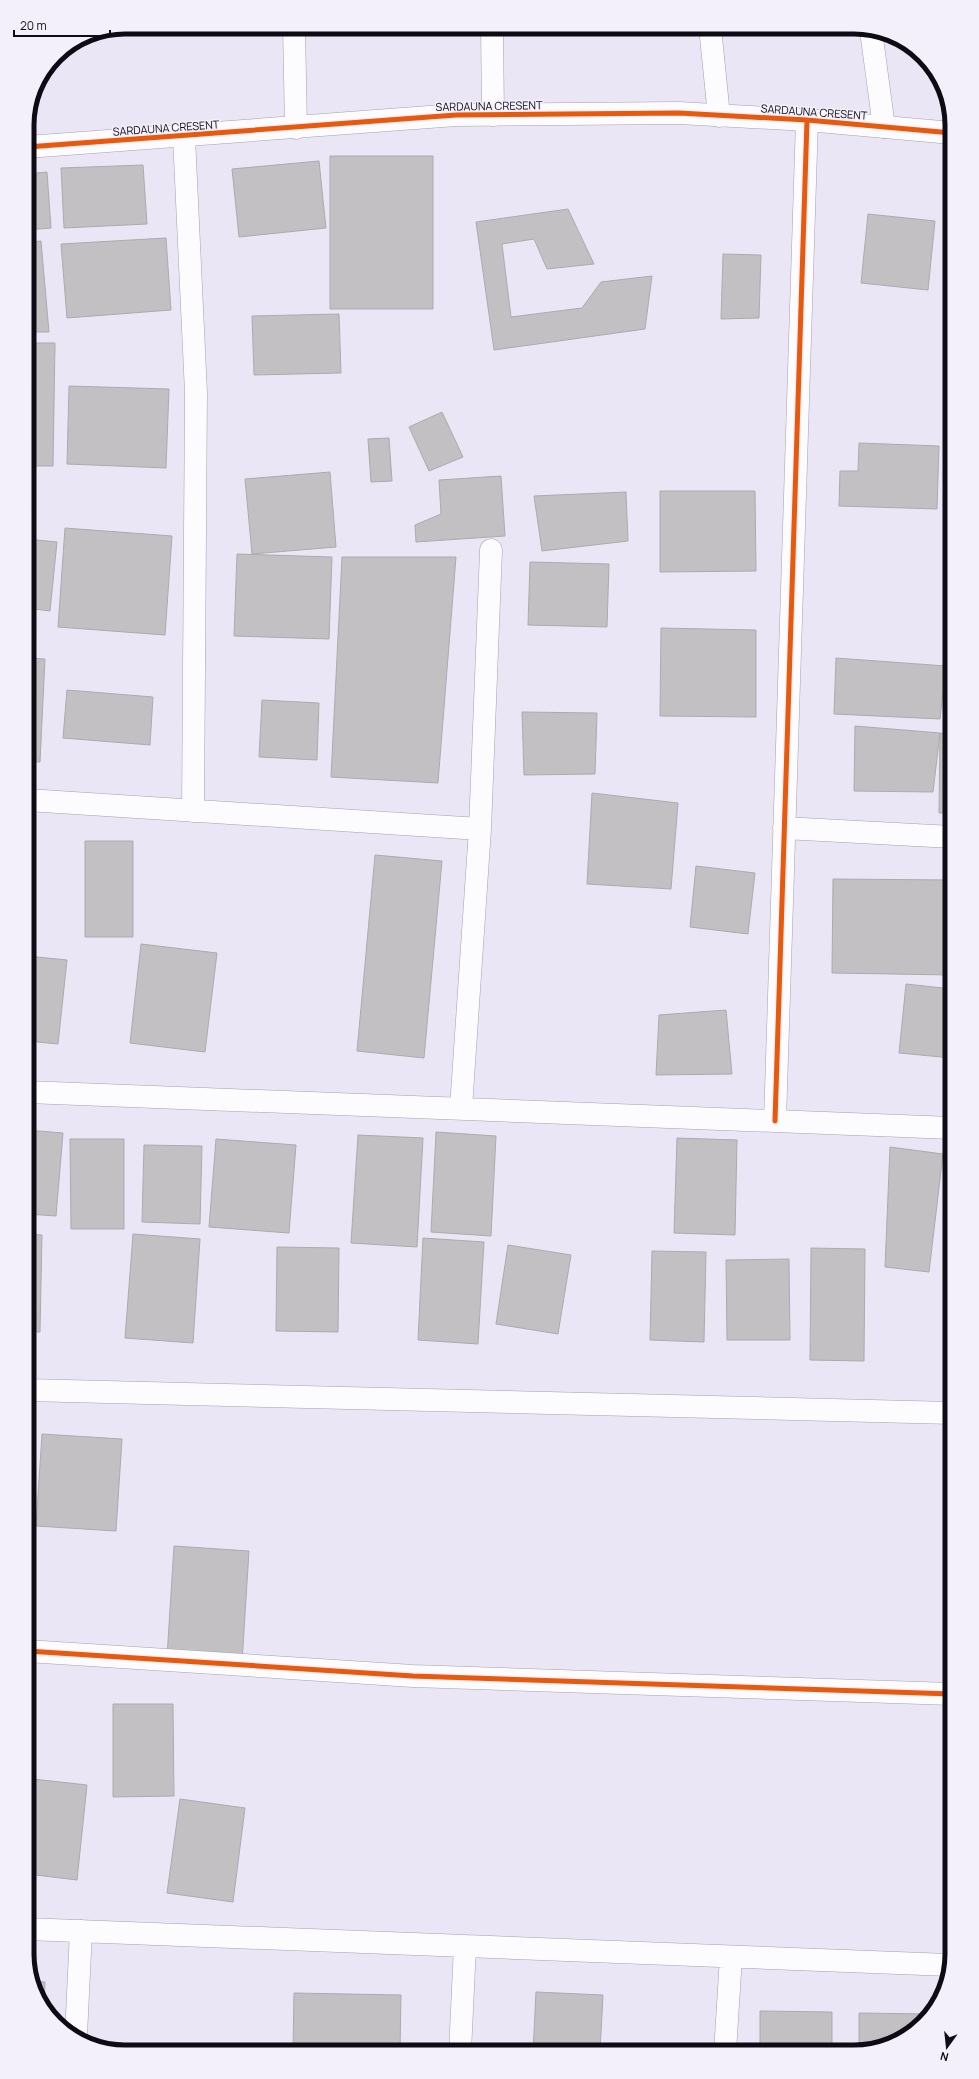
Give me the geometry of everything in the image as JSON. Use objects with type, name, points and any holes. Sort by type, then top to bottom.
[{"type":"street","points":[[294,34],[296,128]]},
{"type":"street","points":[[492,34],[492,115]]},
{"type":"street","points":[[711,34],[719,116]]},
{"type":"street","points":[[872,36],[884,128]]},
{"type":"street","name":"SARDAUNA CRESENT","points":[[34,148],[456,115],[680,113],[807,120],[945,132]]},
{"type":"street","points":[[774,1121],[807,120]]},
{"type":"street","points":[[184,137],[196,393],[193,811]]},
{"type":"street","points":[[461,1108],[480,829],[491,550]]},
{"type":"street","points":[[34,800],[480,829]]},
{"type":"street","points":[[784,828],[945,837]]},
{"type":"street","points":[[34,1092],[945,1128]]},
{"type":"street","points":[[34,1390],[945,1412]]},
{"type":"street","points":[[34,1651],[413,1676],[945,1694]]},
{"type":"street","points":[[34,1929],[944,1965]]},
{"type":"street","points":[[76,2030],[81,1931]]},
{"type":"street","points":[[460,2045],[465,1946]]},
{"type":"street","points":[[725,2045],[731,1957]]},
{"type":"building","points":[[330,156],[433,156],[433,309],[330,309]]},
{"type":"building","points":[[319,161],[326,228],[239,237],[232,169]]},
{"type":"building","points":[[143,165],[147,224],[64,228],[61,168]]},
{"type":"building","points":[[47,172],[51,228],[34,229],[34,173]]},
{"type":"building","points":[[568,209],[594,264],[547,269],[534,239],[502,244],[511,317],[582,308],[601,282],[652,276],[645,329],[494,350],[476,222]]},
{"type":"building","points":[[868,214],[935,221],[928,290],[861,283]]},
{"type":"building","points":[[166,238],[171,310],[67,318],[61,244]]},
{"type":"building","points":[[41,241],[49,332],[34,332],[34,242]]},
{"type":"building","points":[[723,254],[761,255],[759,318],[721,319]]},
{"type":"building","points":[[339,314],[341,373],[254,375],[252,316]]},
{"type":"building","points":[[34,343],[55,343],[53,466],[34,466]]},
{"type":"building","points":[[69,386],[169,389],[166,468],[67,464]]},
{"type":"building","points":[[442,412],[463,457],[429,471],[409,427]]},
{"type":"building","points":[[389,438],[392,481],[371,482],[368,439]]},
{"type":"building","points":[[859,443],[939,446],[937,509],[839,506],[840,471],[858,471]]},
{"type":"building","points":[[330,472],[336,547],[252,554],[245,479]]},
{"type":"building","points":[[501,476],[505,536],[416,542],[415,525],[441,514],[439,480]]},
{"type":"building","points":[[660,491],[755,491],[756,571],[660,572]]},
{"type":"building","points":[[626,492],[628,541],[542,551],[534,496]]},
{"type":"building","points":[[65,528],[172,536],[165,635],[58,627]]},
{"type":"building","points":[[34,540],[57,542],[50,611],[34,609]]},
{"type":"building","points":[[237,554],[332,557],[329,639],[234,636]]},
{"type":"building","points":[[342,557],[456,557],[438,783],[331,777]]},
{"type":"building","points":[[530,562],[609,564],[607,627],[528,625]]},
{"type":"building","points":[[661,628],[756,630],[756,717],[660,716]]},
{"type":"building","points":[[34,658],[45,659],[40,762],[34,762]]},
{"type":"building","points":[[836,658],[945,666],[940,719],[834,714]]},
{"type":"building","points":[[67,690],[153,697],[150,745],[63,738]]},
{"type":"building","points":[[945,696],[945,725],[944,725]]},
{"type":"building","points":[[262,700],[319,703],[317,760],[259,757]]},
{"type":"building","points":[[522,712],[597,713],[595,774],[524,775]]},
{"type":"building","points":[[855,726],[940,733],[933,792],[854,791]]},
{"type":"building","points":[[940,733],[945,733],[945,813],[939,813]]},
{"type":"building","points":[[592,793],[678,803],[671,889],[587,884]]},
{"type":"building","points":[[85,841],[133,841],[133,937],[85,937]]},
{"type":"building","points":[[375,855],[442,861],[424,1058],[357,1051]]},
{"type":"building","points":[[696,866],[755,873],[748,934],[690,927]]},
{"type":"building","points":[[833,879],[945,880],[945,975],[832,973]]},
{"type":"building","points":[[141,944],[217,953],[205,1052],[130,1043]]},
{"type":"building","points":[[34,957],[67,960],[58,1044],[34,1042]]},
{"type":"building","points":[[906,984],[945,988],[945,1057],[899,1053]]},
{"type":"building","points":[[726,1010],[732,1074],[656,1075],[659,1015]]},
{"type":"building","points":[[34,1131],[63,1133],[56,1216],[34,1214]]},
{"type":"building","points":[[436,1132],[496,1136],[491,1236],[431,1232]]},
{"type":"building","points":[[358,1135],[423,1138],[417,1247],[351,1243]]},
{"type":"building","points":[[677,1138],[737,1140],[735,1235],[674,1233]]},
{"type":"building","points":[[70,1139],[124,1139],[124,1229],[71,1229]]},
{"type":"building","points":[[216,1139],[296,1145],[289,1233],[209,1227]]},
{"type":"building","points":[[144,1145],[202,1146],[200,1224],[142,1222]]},
{"type":"building","points":[[890,1147],[943,1154],[929,1272],[885,1267]]},
{"type":"building","points":[[34,1234],[42,1235],[40,1332],[34,1332]]},
{"type":"building","points":[[133,1234],[200,1239],[193,1343],[125,1338]]},
{"type":"building","points":[[423,1238],[484,1242],[478,1344],[418,1340]]},
{"type":"building","points":[[508,1245],[571,1255],[558,1334],[496,1324]]},
{"type":"building","points":[[277,1247],[339,1248],[338,1332],[276,1331]]},
{"type":"building","points":[[811,1248],[865,1249],[864,1361],[810,1360]]},
{"type":"building","points":[[652,1251],[706,1252],[704,1342],[650,1340]]},
{"type":"building","points":[[789,1259],[790,1340],[727,1340],[726,1260]]},
{"type":"building","points":[[42,1434],[122,1439],[116,1531],[36,1526]]},
{"type":"building","points":[[174,1546],[249,1551],[242,1662],[167,1657]]},
{"type":"building","points":[[113,1704],[173,1704],[174,1796],[113,1797]]},
{"type":"building","points":[[34,1779],[87,1785],[77,1880],[34,1875]]},
{"type":"building","points":[[180,1799],[245,1808],[233,1902],[167,1893]]},
{"type":"building","points":[[39,1982],[45,1982],[44,1996]]},
{"type":"building","points":[[536,1992],[603,1995],[600,2045],[533,2045]]},
{"type":"building","points":[[294,1993],[401,1995],[400,2045],[293,2045]]},
{"type":"building","points":[[760,2011],[832,2012],[832,2045],[760,2045]]},
{"type":"building","points":[[859,2013],[922,2014],[905,2030],[894,2036],[877,2042],[859,2045]]},
{"type":"cycle path","points":[[34,146],[456,115],[679,113],[807,120],[945,132]]},
{"type":"cycle path","points":[[775,1121],[807,120]]},
{"type":"cycle path","points":[[34,1651],[413,1676],[945,1694]]}]
